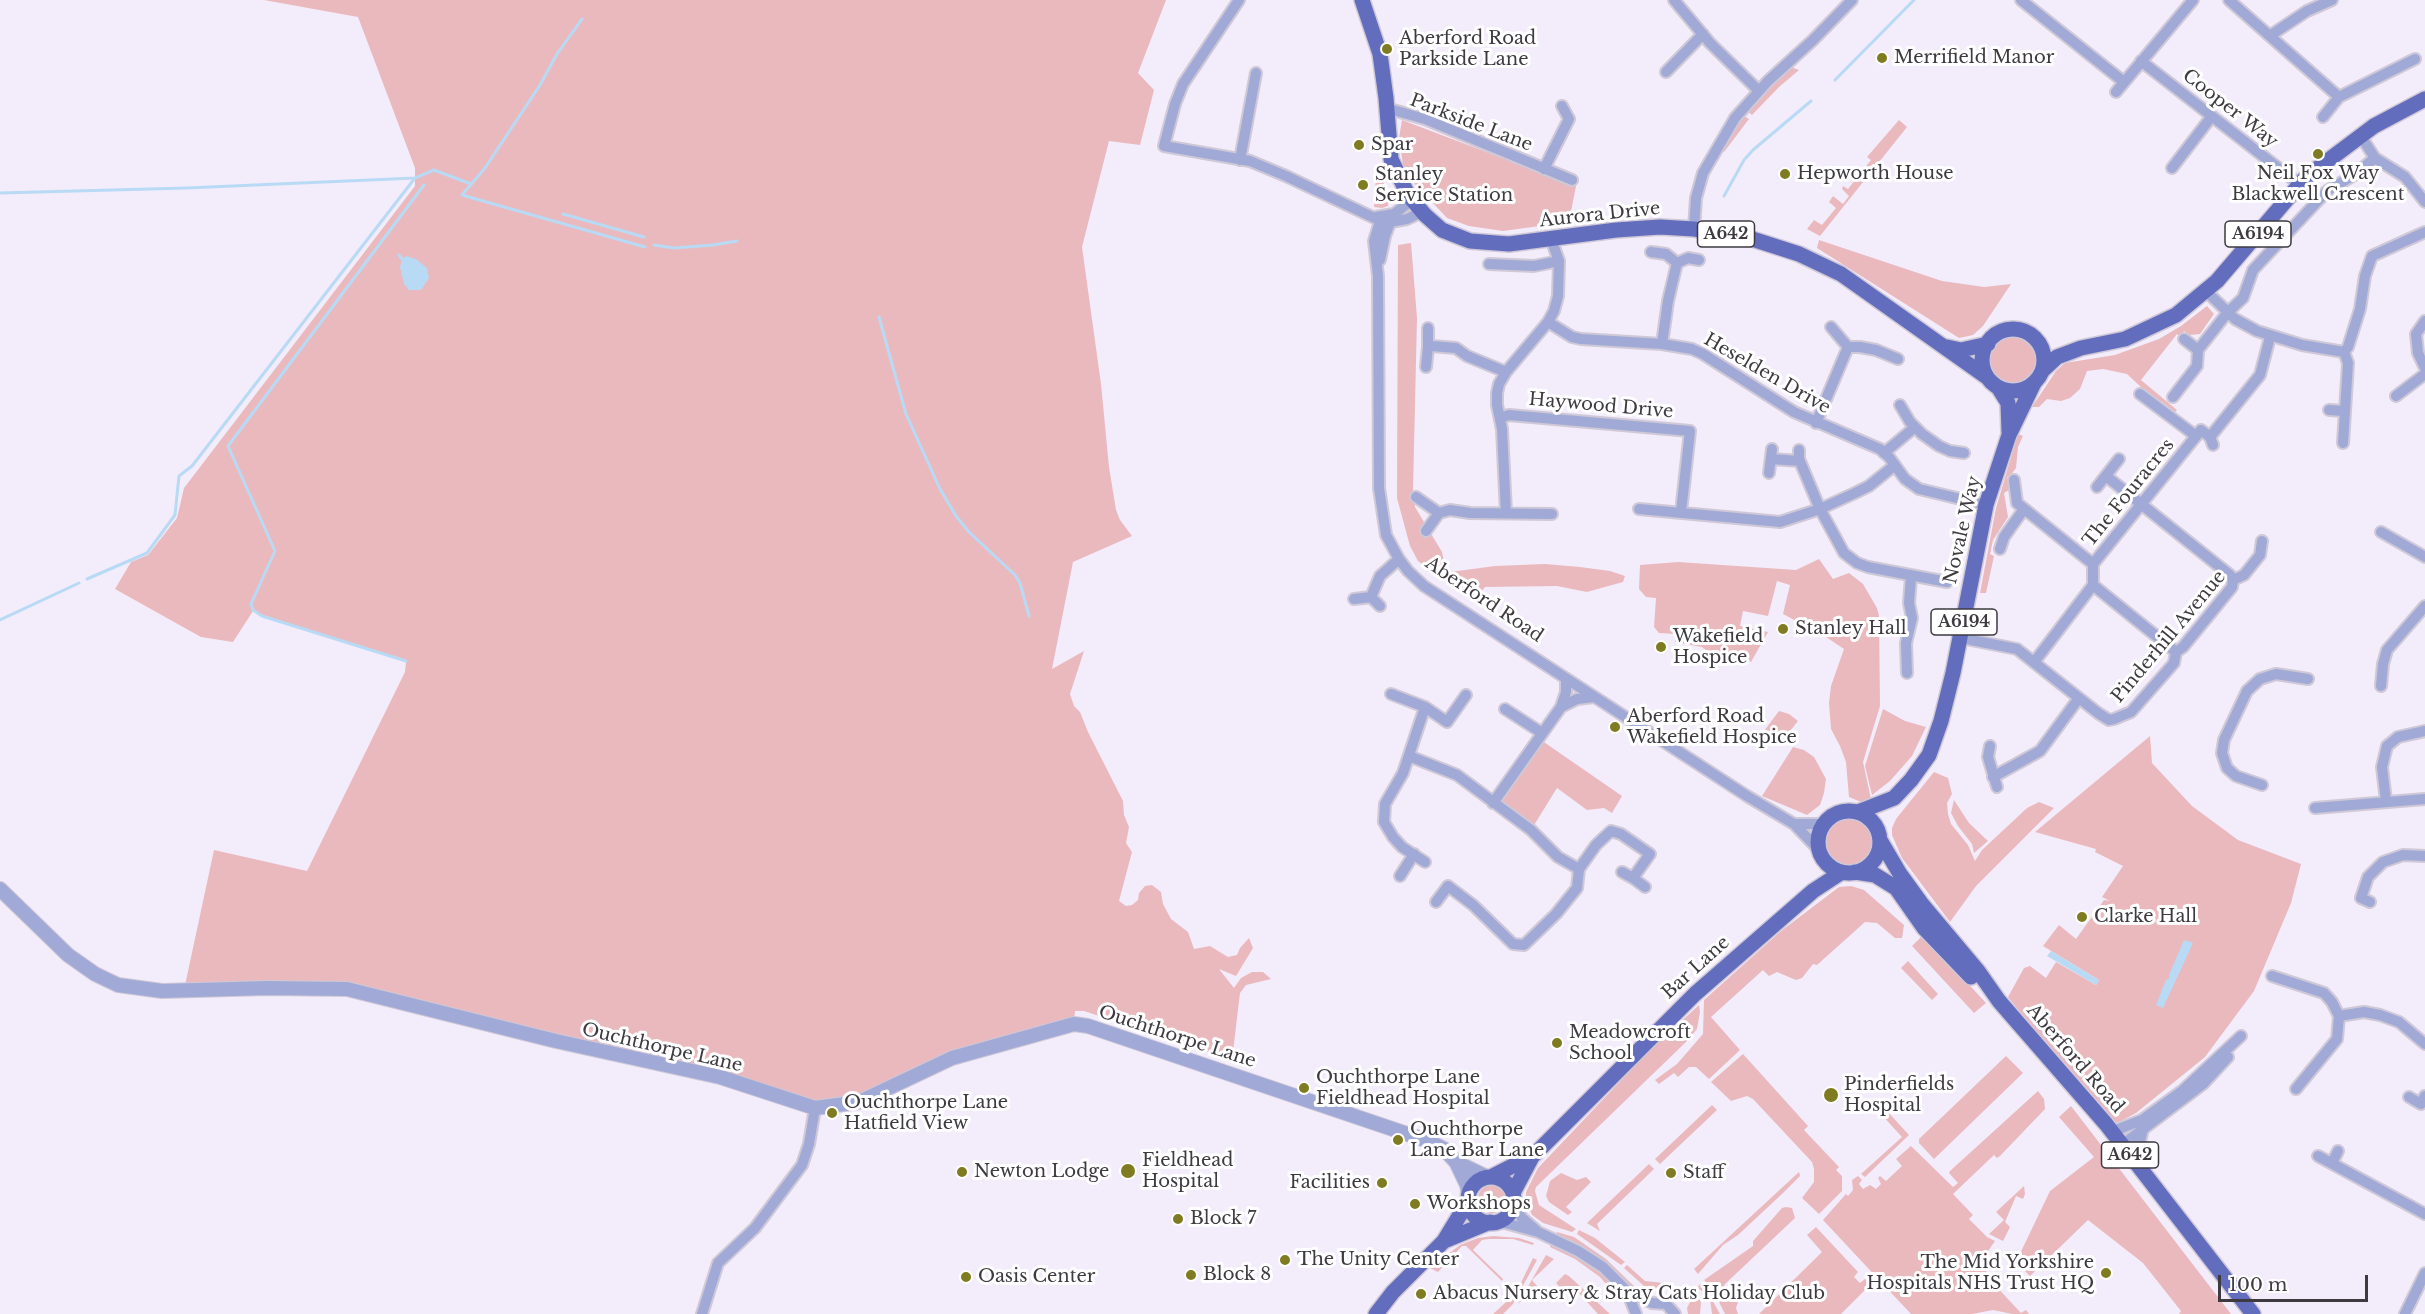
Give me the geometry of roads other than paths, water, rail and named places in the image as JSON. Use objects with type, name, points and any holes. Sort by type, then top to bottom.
[{"type":"main road","name":"A642","points":[[1362,0],[1380,54],[1391,159],[1401,183],[1422,212]]},
{"type":"main road","name":"A6194","points":[[2081,348],[2037,340],[2028,333],[2014,329],[2001,332],[1988,344],[1983,366],[1993,383],[2004,390],[2020,391],[2038,377],[2057,357],[2081,348],[2125,339],[2176,315],[2206,291],[2231,265],[2299,184],[2360,135],[2395,113],[2425,99]]},
{"type":"main road","name":"Aurora Drive","points":[[1422,212],[1442,230],[1470,241],[1509,244],[1616,230],[1660,227],[1694,229],[1746,237],[1798,254],[1841,274],[1993,383]]},
{"type":"main road","points":[[2037,340],[2044,356],[2038,377]]},
{"type":"main road","name":"Aurora Drive","points":[[1941,345],[1961,350],[1988,344]]},
{"type":"main road","name":"Novale Way","points":[[1879,835],[1894,798],[1911,780],[1929,755],[1941,721],[1961,638],[1986,505],[2009,435],[2038,377]]},
{"type":"main road","name":"Novale Way","points":[[1993,383],[2008,403],[2009,435]]},
{"type":"main road","name":"Novale Way","points":[[1858,812],[1894,798]]},
{"type":"main road","name":"A6194","points":[[1823,825],[1836,813],[1858,812]]},
{"type":"main road","points":[[1858,812],[1873,822],[1879,835]]},
{"type":"main road","points":[[1813,891],[1822,869],[1818,836],[1823,825]]},
{"type":"main road","name":"A6194","points":[[1849,872],[1871,864],[1879,849],[1879,835]]},
{"type":"main road","name":"Aberford Road","points":[[1879,835],[1900,874],[1921,903],[1978,971],[1999,1001],[2122,1145],[2253,1314]]},
{"type":"main road","points":[[1820,853],[1827,863],[1849,872]]},
{"type":"main road","name":"Aberford Road","points":[[1849,872],[1875,875],[1896,888],[1908,902],[1922,926],[1999,1001]]},
{"type":"main road","name":"Bar Lane","points":[[1489,1177],[1534,1155],[1695,994],[1813,891],[1849,872]]},
{"type":"main road","name":"Bar Lane","points":[[1513,1198],[1534,1155]]},
{"type":"main road","name":"A6194","points":[[1376,1314],[1400,1285],[1444,1241],[1474,1186],[1489,1177]]},
{"type":"main road","points":[[1489,1177],[1505,1182],[1513,1198]]},
{"type":"main road","points":[[1469,1197],[1474,1215],[1481,1220],[1494,1222]]},
{"type":"main road","name":"A6194","points":[[1444,1241],[1509,1214],[1513,1198]]},
{"type":"street","points":[[1239,0],[1183,84],[1164,146],[1240,160],[1281,174],[1380,220],[1407,219],[1422,212]]},
{"type":"street","points":[[1674,0],[1703,34],[1758,90]]},
{"type":"street","points":[[1694,229],[1696,198],[1703,174],[1735,118],[1758,90],[1813,40],[1852,0]]},
{"type":"street","points":[[2021,0],[2124,82]]},
{"type":"street","points":[[2116,92],[2193,0]]},
{"type":"street","points":[[2229,0],[2339,97]]},
{"type":"street","points":[[2271,35],[2307,12],[2332,0]]},
{"type":"street","points":[[1667,73],[1703,34]]},
{"type":"street","points":[[2323,117],[2339,97],[2415,59]]},
{"type":"street","name":"Cooper Way","points":[[2141,61],[2299,184]]},
{"type":"street","points":[[1240,160],[1256,74]]},
{"type":"street","name":"Parkside Lane","points":[[1544,169],[1569,120],[1562,106]]},
{"type":"street","name":"Parkside Lane","points":[[1386,108],[1425,119],[1572,180]]},
{"type":"street","points":[[2172,168],[2212,116]]},
{"type":"street","points":[[2360,135],[2375,158],[2404,177],[2425,202]]},
{"type":"street","points":[[2173,397],[2197,366],[2198,350],[2228,312],[2243,298],[2253,270],[2327,191],[2354,175],[2375,158]]},
{"type":"street","points":[[1380,220],[1394,214],[1412,200]]},
{"type":"street","name":"Aberford Road","points":[[1380,220],[1374,241],[1378,276],[1379,488],[1386,535],[1408,572],[1424,586],[1566,679],[1754,801],[1794,824],[1820,853]]},
{"type":"street","points":[[2344,352],[2348,347],[2360,309],[2365,276],[2372,256],[2425,231]]},
{"type":"street","points":[[1506,513],[1497,393],[1506,372],[1548,322],[1558,296],[1559,261],[1551,239]]},
{"type":"street","points":[[1650,252],[1666,254],[1677,263]]},
{"type":"street","points":[[1677,263],[1688,258],[1698,260]]},
{"type":"street","points":[[1489,264],[1534,266],[1559,261]]},
{"type":"street","points":[[1662,344],[1668,301],[1677,263]]},
{"type":"street","points":[[2206,291],[2246,326],[2270,337],[2344,352]]},
{"type":"street","points":[[2425,321],[2416,334],[2418,353],[2425,368]]},
{"type":"street","name":"Heselden Drive","points":[[1548,322],[1581,339],[1662,344],[1692,349],[1783,406],[1816,423],[1865,441],[1884,453],[1905,479],[1919,489],[1986,505]]},
{"type":"street","points":[[2407,326],[2416,334]]},
{"type":"street","points":[[1831,327],[1848,347],[1876,350],[1898,359]]},
{"type":"street","points":[[1426,367],[1428,328]]},
{"type":"street","name":"The Fouracres","points":[[2093,585],[2093,564],[2201,430],[2211,441],[2260,375],[2270,337]]},
{"type":"street","points":[[2184,339],[2198,350]]},
{"type":"street","points":[[1428,346],[1456,348],[1467,356],[1506,372]]},
{"type":"street","points":[[1816,423],[1848,347]]},
{"type":"street","points":[[2343,443],[2348,363],[2344,352]]},
{"type":"street","points":[[2396,396],[2404,384],[2425,374]]},
{"type":"street","name":"The Fouracres","points":[[2140,394],[2196,436]]},
{"type":"street","points":[[1900,405],[1915,427],[1939,446],[1950,451],[1964,453]]},
{"type":"street","points":[[2329,410],[2344,411]]},
{"type":"street","name":"Haywood Drive","points":[[1500,418],[1509,415],[1690,431],[1681,513]]},
{"type":"street","points":[[1884,453],[1915,427]]},
{"type":"street","points":[[1769,473],[1771,454],[1800,455],[1820,509],[1844,553],[1857,563],[1886,572],[1947,582]]},
{"type":"street","points":[[2097,487],[2119,459]]},
{"type":"street","points":[[1639,509],[1780,522],[1820,509],[1869,486],[1895,465]]},
{"type":"street","points":[[2106,476],[2230,575],[2233,580]]},
{"type":"street","points":[[2014,480],[2015,499],[2024,509],[2093,564]]},
{"type":"street","points":[[1416,497],[1439,513]]},
{"type":"street","points":[[2000,549],[2004,537],[2024,509]]},
{"type":"street","points":[[1426,531],[1439,513],[1450,510],[1470,513],[1552,514]]},
{"type":"street","points":[[2381,532],[2425,557]]},
{"type":"street","name":"Pinderhill Avenue","points":[[1961,638],[2010,646],[2035,661],[2109,720],[2123,717],[2131,712],[2174,663],[2176,652],[2183,647],[2232,587],[2233,580],[2244,575],[2260,555],[2262,541]]},
{"type":"street","points":[[1371,597],[1380,576],[1399,559]]},
{"type":"street","points":[[1907,673],[1906,643],[1912,618],[1909,603],[1911,577]]},
{"type":"street","points":[[2035,661],[2093,585],[2176,652]]},
{"type":"street","points":[[1354,599],[1371,597]]},
{"type":"street","points":[[1371,597],[1380,606]]},
{"type":"street","points":[[2381,686],[2387,650],[2425,606]]},
{"type":"street","points":[[2262,785],[2236,776],[2227,768],[2222,753],[2224,740],[2247,691],[2260,679],[2276,674],[2308,679]]},
{"type":"street","points":[[1494,803],[1561,707],[1566,692],[1566,679]]},
{"type":"street","points":[[1391,694],[1425,707],[1447,722],[1466,695]]},
{"type":"street","points":[[1561,707],[1577,699],[1594,697]]},
{"type":"street","points":[[1990,746],[1988,757],[1995,782],[2040,752],[2079,698]]},
{"type":"street","points":[[1518,717],[1525,706]]},
{"type":"street","points":[[1425,707],[1403,773],[1385,804],[1384,822],[1402,847],[1425,862]]},
{"type":"street","points":[[1505,708],[1542,732]]},
{"type":"street","points":[[2386,801],[2382,767],[2387,746],[2398,737],[2425,731]]},
{"type":"street","points":[[1408,756],[1457,775],[1531,830],[1558,857],[1578,869]]},
{"type":"street","points":[[2315,808],[2425,799]]},
{"type":"street","name":"Aberford Road","points":[[1794,824],[1823,825]]},
{"type":"street","points":[[1436,902],[1448,886],[1473,905],[1513,944],[1524,945],[1556,915],[1577,888],[1578,869],[1611,831],[1622,834],[1650,854],[1632,878]]},
{"type":"street","points":[[1400,876],[1414,854]]},
{"type":"street","points":[[2370,902],[2361,898],[2368,876],[2383,862],[2403,855],[2425,856]]},
{"type":"street","points":[[1622,872],[1645,887]]},
{"type":"street","name":"Ouchthorpe Lane","points":[[0,889],[68,955],[95,974],[118,985],[162,991],[267,988],[347,989],[556,1041],[720,1077],[815,1108],[859,1102],[952,1058],[1074,1024],[1088,1026],[1419,1138],[1444,1149],[1456,1162],[1467,1185],[1469,1197]]},
{"type":"street","points":[[2272,976],[2324,993],[2339,1016],[2337,1039],[2296,1089]]},
{"type":"street","points":[[2339,1016],[2364,1012],[2380,1015],[2398,1022],[2425,1044]]},
{"type":"street","points":[[2111,1132],[2142,1120],[2182,1091],[2241,1036],[2232,1052],[2209,1079],[2122,1145]]},
{"type":"street","points":[[2409,1097],[2421,1104],[2425,1095]]},
{"type":"street","points":[[702,1314],[718,1263],[755,1228],[802,1165],[809,1144],[815,1108]]},
{"type":"street","points":[[2135,1162],[2143,1129]]},
{"type":"street","points":[[2332,1163],[2338,1151]]},
{"type":"street","points":[[2318,1156],[2425,1214]]},
{"type":"street","name":"Ouchthorpe Lane","points":[[1456,1162],[1489,1177]]},
{"type":"street","points":[[1513,1198],[1521,1217],[1538,1232]]},
{"type":"street","points":[[1494,1222],[1538,1232],[1578,1251],[1603,1267],[1627,1292],[1637,1314],[1652,1303]]},
{"type":"street","points":[[2404,1314],[2425,1273]]},
{"type":"street","points":[[1627,1292],[1652,1303],[1666,1304],[1675,1314]]},
{"type":"water","points":[[406,256],[416,259],[427,268],[429,278],[421,290],[409,290],[404,284],[400,267],[402,259]]},
{"type":"water","points":[[2184,940],[2193,943],[2163,1008],[2156,1005],[2166,980],[2170,978],[2169,975]]},
{"type":"water","points":[[2051,951],[2099,980],[2096,985],[2047,956]]},
{"type":"waterway","points":[[1835,80],[1914,0]]},
{"type":"waterway","points":[[582,19],[557,54],[540,85],[485,168],[462,195],[645,247]]},
{"type":"waterway","points":[[1724,196],[1744,160],[1753,150],[1811,101]]},
{"type":"waterway","points":[[0,193],[415,178],[434,170],[471,184]]},
{"type":"waterway","points":[[87,579],[147,553],[175,515],[179,476],[192,466],[415,178]]},
{"type":"waterway","points":[[406,661],[262,616],[253,610],[251,604],[275,551],[228,446],[424,185]]},
{"type":"waterway","points":[[563,214],[644,237]]},
{"type":"waterway","points":[[654,245],[674,248],[737,241]]},
{"type":"waterway","points":[[399,255],[402,259]]},
{"type":"waterway","points":[[879,317],[906,414],[940,489],[956,516],[969,532],[1015,575],[1020,583],[1029,616]]},
{"type":"waterway","points":[[0,620],[79,583]]},
{"type":"place","name":"Aberford Road Parkside Lane","points":[[1387,49]]},
{"type":"place","name":"Merrifield Manor","points":[[1882,58]]},
{"type":"place","name":"Spar","points":[[1359,145]]},
{"type":"place","name":"Neil Fox Way Blackwell Crescent","points":[[2318,154]]},
{"type":"place","name":"Hepworth House","points":[[1785,174]]},
{"type":"place","name":"Stanley Service Station","points":[[1363,185]]},
{"type":"place","name":"Stanley Hall","points":[[1783,629]]},
{"type":"place","name":"Wakefield Hospice","points":[[1661,647]]},
{"type":"place","name":"Aberford Road Wakefield Hospice","points":[[1615,727]]},
{"type":"place","name":"Clarke Hall","points":[[2082,917]]},
{"type":"place","name":"Meadowcroft School","points":[[1557,1043]]},
{"type":"place","name":"Ouchthorpe Lane Fieldhead Hospital","points":[[1304,1088]]},
{"type":"place","name":"Pinderfields Hospital","points":[[1831,1095]]},
{"type":"place","name":"Ouchthorpe Lane Hatfield View","points":[[832,1113]]},
{"type":"place","name":"Ouchthorpe Lane Bar Lane","points":[[1398,1140]]},
{"type":"place","name":"Fieldhead Hospital","points":[[1128,1171]]},
{"type":"place","name":"Newton Lodge","points":[[962,1172]]},
{"type":"place","name":"Staff","points":[[1671,1173]]},
{"type":"place","name":"Facilities","points":[[1382,1183]]},
{"type":"place","name":"Workshops","points":[[1415,1204]]},
{"type":"place","name":"Block 7","points":[[1178,1219]]},
{"type":"place","name":"The Unity Center","points":[[1285,1260]]},
{"type":"place","name":"The Mid Yorkshire Hospitals NHS Trust HQ","points":[[2106,1273]]},
{"type":"place","name":"Block 8","points":[[1191,1275]]},
{"type":"place","name":"Oasis Center","points":[[966,1277]]},
{"type":"place","name":"Abacus Nursery & Stray Cats Holiday Club","points":[[1421,1294]]}]
